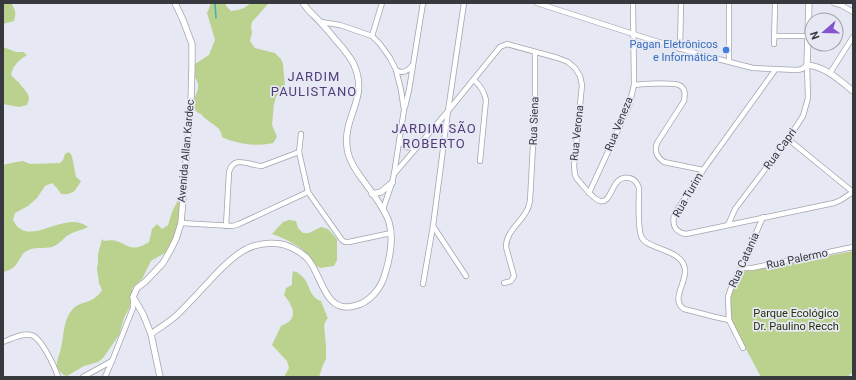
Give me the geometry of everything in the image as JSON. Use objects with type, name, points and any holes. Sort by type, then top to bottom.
[{"type":"street","name":"Avenida Allan Kardec","points":[[133,297],[137,288],[145,282],[163,263],[176,239],[181,223],[191,102],[192,44],[175,3]]},
{"type":"street","points":[[151,334],[179,314],[227,262],[238,253],[250,247],[261,244],[272,243],[283,245],[294,249],[306,257],[316,271],[325,292],[330,299],[336,304],[344,307],[353,306],[363,302],[374,295],[383,281],[390,258],[391,233],[382,209],[358,174],[347,148],[346,138],[348,128],[360,87],[358,74],[354,63],[345,51],[303,3]]},
{"type":"street","points":[[372,36],[382,3]]},
{"type":"street","points":[[382,209],[394,174],[423,3]]},
{"type":"street","points":[[423,284],[433,226],[464,3]]},
{"type":"street","points":[[537,3],[680,49],[753,68],[775,70],[802,69],[807,64],[807,52]]},
{"type":"street","name":"Rua Veneza","points":[[589,193],[629,106],[634,85],[633,3]]},
{"type":"street","points":[[680,49],[681,3]]},
{"type":"street","points":[[728,61],[729,3]]},
{"type":"street","points":[[774,44],[775,3]]},
{"type":"street","points":[[834,3],[853,12]]},
{"type":"street","points":[[321,22],[340,25],[372,36],[380,44],[396,70],[404,110]]},
{"type":"street","points":[[775,36],[804,36]]},
{"type":"street","points":[[830,73],[853,37]]},
{"type":"street","name":"Rua Verona","points":[[474,80],[500,47],[507,44],[558,58],[568,62],[575,68],[580,76],[582,85],[574,172],[577,179],[589,193]]},
{"type":"street","name":"Rua Siena","points":[[504,283],[511,281],[514,276],[506,242],[508,236],[527,210],[530,201],[535,108],[535,52]]},
{"type":"street","points":[[807,64],[821,67],[853,90]]},
{"type":"street","name":"Rua Capri","points":[[728,226],[735,209],[788,139],[803,116],[808,98],[807,64]]},
{"type":"street","points":[[396,70],[399,72],[405,71],[409,70],[412,66]]},
{"type":"street","name":"Rua Turim","points":[[775,70],[703,170],[674,215],[673,221],[675,228],[680,233],[686,234],[728,226],[834,203],[853,192]]},
{"type":"street","points":[[394,174],[474,80],[481,86],[486,100],[480,161]]},
{"type":"street","points":[[634,85],[670,83],[678,84],[684,89],[684,101],[656,143],[656,154],[664,162],[703,170]]},
{"type":"street","points":[[401,90],[409,90]]},
{"type":"street","points":[[301,134],[300,152],[308,192],[345,242],[391,233]]},
{"type":"street","points":[[788,139],[853,192]]},
{"type":"street","points":[[399,140],[405,147],[416,148]]},
{"type":"street","points":[[226,226],[230,167],[238,162],[262,166],[300,152]]},
{"type":"street","points":[[589,193],[600,201],[603,201],[608,198],[616,182],[621,179],[626,177],[636,182],[639,188],[639,231],[642,238],[646,242],[668,251],[683,263],[685,274],[678,298],[680,307],[729,320]]},
{"type":"street","points":[[372,194],[380,192],[392,183]]},
{"type":"street","points":[[181,223],[234,226],[308,192]]},
{"type":"street","name":"Rua Catania","points":[[744,348],[729,320],[728,297],[732,285],[763,218]]},
{"type":"street","points":[[433,226],[466,276]]},
{"type":"street","name":"Rua Palermo","points":[[741,268],[752,268],[853,247]]},
{"type":"street","points":[[133,297],[143,314],[151,334],[160,377]]},
{"type":"street","points":[[105,377],[133,308],[133,297]]},
{"type":"street","points":[[3,342],[24,335],[32,335],[36,337],[42,344],[59,376]]},
{"type":"street","points":[[83,377],[112,362]]},
{"type":"green space","points":[[3,3],[11,3],[13,5],[15,12],[14,21],[3,24]]},
{"type":"green space","points":[[211,3],[226,3],[226,6],[231,11],[244,8],[251,3],[268,3],[252,22],[250,41],[255,48],[275,53],[281,59],[283,64],[285,86],[276,97],[274,104],[272,125],[277,137],[273,143],[260,145],[247,144],[222,137],[218,128],[201,114],[196,112],[194,108],[193,104],[198,84],[191,73],[192,66],[209,55],[215,40],[207,13]]},
{"type":"green space","points":[[3,47],[16,52],[23,52],[27,55],[13,68],[11,75],[18,81],[28,94],[29,99],[27,105],[19,107],[3,104]]},
{"type":"green space","points":[[69,152],[72,156],[76,177],[81,181],[74,192],[69,194],[61,194],[52,183],[45,186],[37,198],[28,206],[15,213],[13,220],[20,228],[28,232],[69,222],[79,223],[88,227],[70,234],[52,247],[28,250],[23,253],[14,267],[3,272],[3,165],[23,161],[30,164],[60,163],[65,154]]},
{"type":"green space","points":[[178,200],[179,229],[168,251],[151,261],[142,279],[132,288],[133,301],[124,318],[119,335],[103,358],[98,362],[84,366],[67,376],[64,375],[59,370],[57,364],[67,318],[75,307],[95,298],[102,290],[99,283],[97,269],[98,254],[102,239],[104,241],[117,241],[130,247],[141,246],[149,242],[152,229],[157,224],[162,229],[168,225]]},
{"type":"green space","points":[[289,220],[296,221],[298,228],[303,233],[309,233],[321,227],[328,229],[337,239],[337,260],[334,266],[320,268],[300,247],[272,234],[283,222]]},
{"type":"green space","name":"Parque Ecológico Dr. Paulino Recch","points":[[853,251],[853,371],[848,377],[761,377],[732,323],[729,304],[732,288],[741,271],[754,270]]},
{"type":"green space","points":[[293,271],[298,273],[306,280],[313,296],[321,301],[328,319],[324,325],[326,359],[319,377],[284,377],[289,368],[287,361],[272,345],[281,326],[291,320],[293,316],[292,308],[284,295],[286,288],[292,285]]},
{"type":"waterway","points":[[215,3],[216,18]]},
{"type":"place","name":"Pagan Eletrônicos e Informática","points":[[726,50]]},
{"type":"district","name":"JARDIM PAULISTANO","points":[[314,84]]},
{"type":"district","name":"JARDIM SÃO ROBERTO","points":[[434,136]]}]
